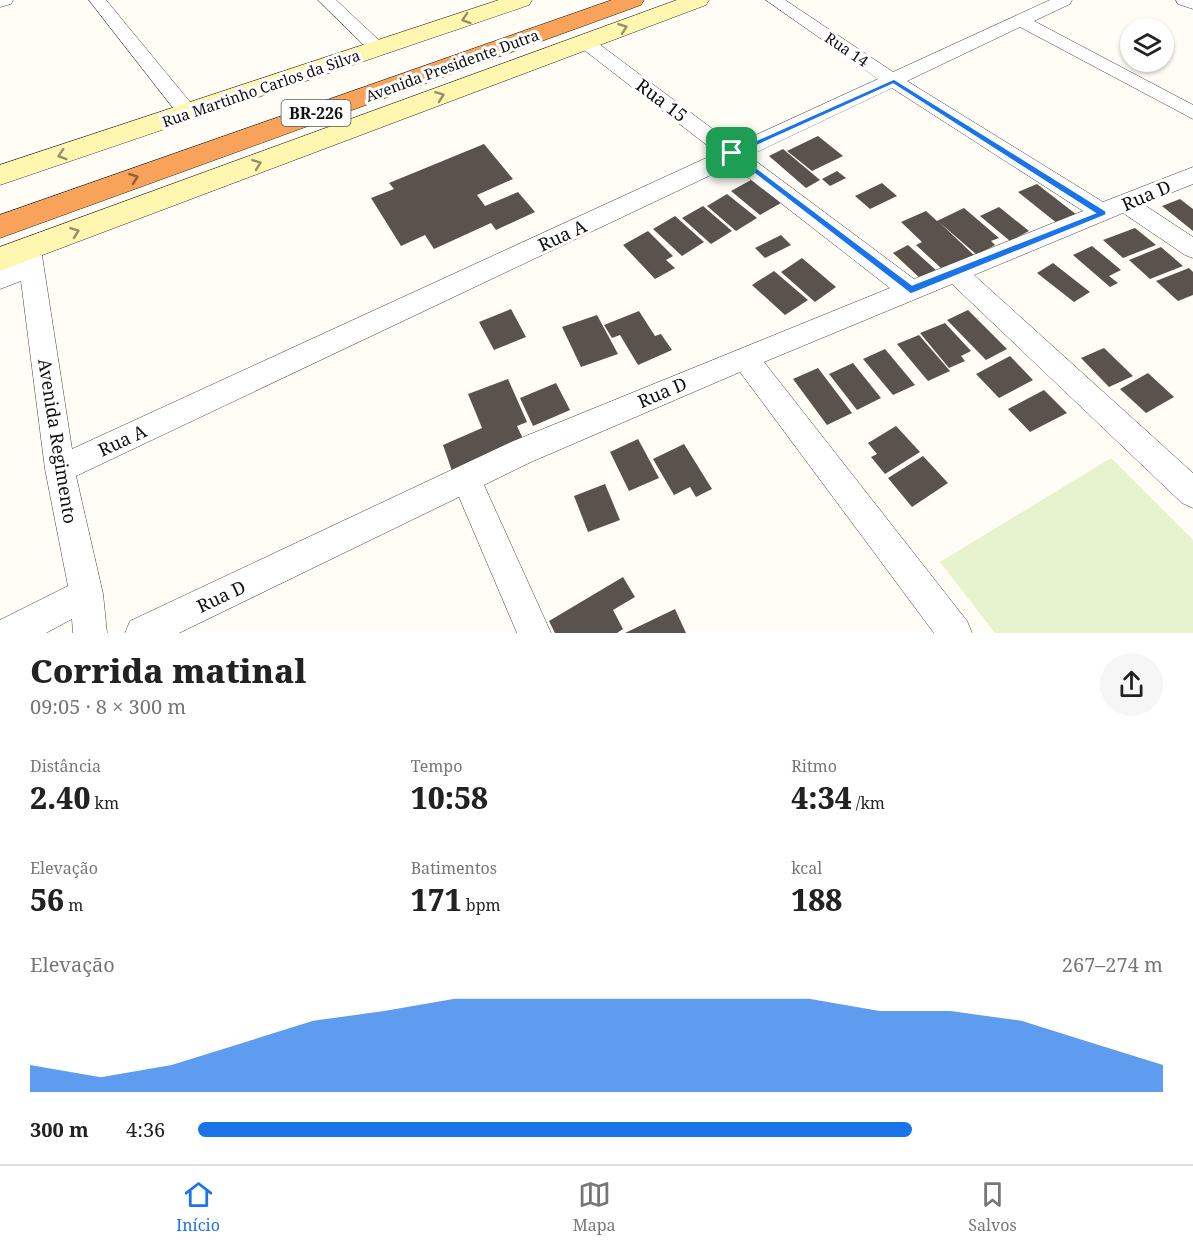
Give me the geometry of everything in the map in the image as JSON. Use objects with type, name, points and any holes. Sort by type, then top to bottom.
[{"type":"highway","name":"Avenida Presidente Dutra","points":[[240,131],[587,0]]},
{"type":"highway","name":"Avenida Presidente Dutra","points":[[0,204],[201,132],[240,131],[633,0]]},
{"type":"highway","name":"Avenida Presidente Dutra","points":[[0,226],[201,132]]},
{"type":"main road","name":"Rua Martinho Carlos da Silva","points":[[0,175],[201,132],[377,48],[521,0]]},
{"type":"main road","points":[[0,260],[30,258],[698,0]]},
{"type":"street","points":[[0,2],[6,0]]},
{"type":"street","points":[[97,0],[201,132]]},
{"type":"street","points":[[326,0],[377,48]]},
{"type":"street","name":"Rua 14","points":[[774,0],[894,81],[1114,208],[1193,249]]},
{"type":"street","name":"Rua A","points":[[60,469],[550,241],[732,153],[894,81],[1064,0]]},
{"type":"street","points":[[1184,0],[1193,4]]},
{"type":"street","points":[[1020,20],[1193,113]]},
{"type":"street","name":"Rua 15","points":[[585,42],[911,290]]},
{"type":"street","name":"Rua D","points":[[142,633],[467,480],[521,452],[1193,175]]},
{"type":"street","points":[[0,279],[30,258]]},
{"type":"street","name":"Avenida Regimento","points":[[30,258],[60,469],[86,594],[90,633]]},
{"type":"street","points":[[955,272],[1193,493]]},
{"type":"street","points":[[745,358],[955,633]]},
{"type":"street","points":[[467,480],[534,633]]},
{"type":"street","points":[[11,633],[86,594]]},
{"type":"green space","points":[[1111,458],[1193,540],[1193,633],[995,633],[940,562]]},
{"type":"building","points":[[818,136],[843,156],[812,171],[787,151]]},
{"type":"building","points":[[484,144],[513,179],[477,195],[485,206],[518,192],[535,212],[496,230],[491,223],[434,249],[425,235],[401,246],[371,198],[394,189],[389,183]]},
{"type":"building","points":[[783,149],[820,180],[806,188],[769,156]]},
{"type":"building","points":[[837,171],[846,178],[830,186],[822,179]]},
{"type":"building","points":[[751,180],[781,203],[760,215],[731,191]]},
{"type":"building","points":[[882,183],[897,196],[870,209],[855,196]]},
{"type":"building","points":[[1037,184],[1077,215],[1058,224],[1018,192]]},
{"type":"building","points":[[727,194],[757,218],[736,231],[707,206]]},
{"type":"building","points":[[1180,199],[1193,209],[1193,231],[1162,206]]},
{"type":"building","points":[[703,206],[732,231],[711,244],[682,218]]},
{"type":"building","points":[[999,207],[1029,231],[1010,241],[980,216]]},
{"type":"building","points":[[964,208],[999,238],[991,241],[995,245],[977,255],[939,222],[977,258],[942,269],[916,245],[922,242],[901,222],[926,211],[937,221]]},
{"type":"building","points":[[675,216],[704,242],[682,256],[653,229]]},
{"type":"building","points":[[1135,228],[1156,245],[1123,258],[1103,240]]},
{"type":"building","points":[[648,231],[673,256],[666,260],[675,268],[655,279],[623,245]]},
{"type":"building","points":[[781,235],[791,245],[765,258],[755,248]]},
{"type":"building","points":[[908,245],[937,271],[922,280],[893,253]]},
{"type":"building","points":[[1092,246],[1121,270],[1109,276],[1118,283],[1110,287],[1073,255]]},
{"type":"building","points":[[1161,247],[1183,266],[1150,279],[1129,260]]},
{"type":"building","points":[[802,258],[836,287],[815,302],[781,272]]},
{"type":"building","points":[[1053,263],[1090,292],[1074,302],[1037,273]]},
{"type":"building","points":[[1189,268],[1193,272],[1193,295],[1178,301],[1156,281]]},
{"type":"building","points":[[774,271],[808,300],[785,315],[752,285]]},
{"type":"building","points":[[511,309],[526,337],[494,350],[479,322]]},
{"type":"building","points":[[968,310],[1007,349],[986,360],[947,320]]},
{"type":"building","points":[[639,311],[655,336],[661,334],[672,350],[638,365],[620,335],[612,338],[604,325]]},
{"type":"building","points":[[597,315],[618,354],[581,367],[562,327]]},
{"type":"building","points":[[945,323],[971,351],[961,356],[965,361],[949,368],[920,333]]},
{"type":"building","points":[[919,335],[950,371],[928,381],[897,344]]},
{"type":"building","points":[[1104,348],[1133,376],[1109,387],[1081,358]]},
{"type":"building","points":[[885,349],[915,385],[893,395],[863,359]]},
{"type":"building","points":[[1010,356],[1033,380],[999,398],[976,374]]},
{"type":"building","points":[[853,363],[881,398],[857,410],[829,374]]},
{"type":"building","points":[[818,368],[852,413],[827,425],[793,379]]},
{"type":"building","points":[[1148,373],[1174,397],[1146,413],[1120,389]]},
{"type":"building","points":[[508,379],[527,422],[517,426],[524,441],[452,471],[443,445],[482,428],[468,394]]},
{"type":"building","points":[[556,383],[570,410],[533,426],[520,398]]},
{"type":"building","points":[[1044,390],[1067,413],[1030,432],[1008,409]]},
{"type":"building","points":[[896,426],[920,452],[885,474],[871,457],[877,454],[868,443]]},
{"type":"building","points":[[638,439],[659,478],[629,491],[610,452]]},
{"type":"building","points":[[684,444],[712,489],[696,497],[690,487],[674,495],[653,459]]},
{"type":"building","points":[[923,456],[948,483],[912,507],[888,478]]},
{"type":"building","points":[[605,484],[620,520],[588,532],[574,496]]},
{"type":"building","points":[[623,577],[635,597],[613,610],[623,629],[617,633],[555,633],[549,621]]},
{"type":"building","points":[[675,609],[686,633],[625,633]]},
{"type":"route","points":[[894,81],[1102,213],[911,290],[732,153],[894,81]]}]
